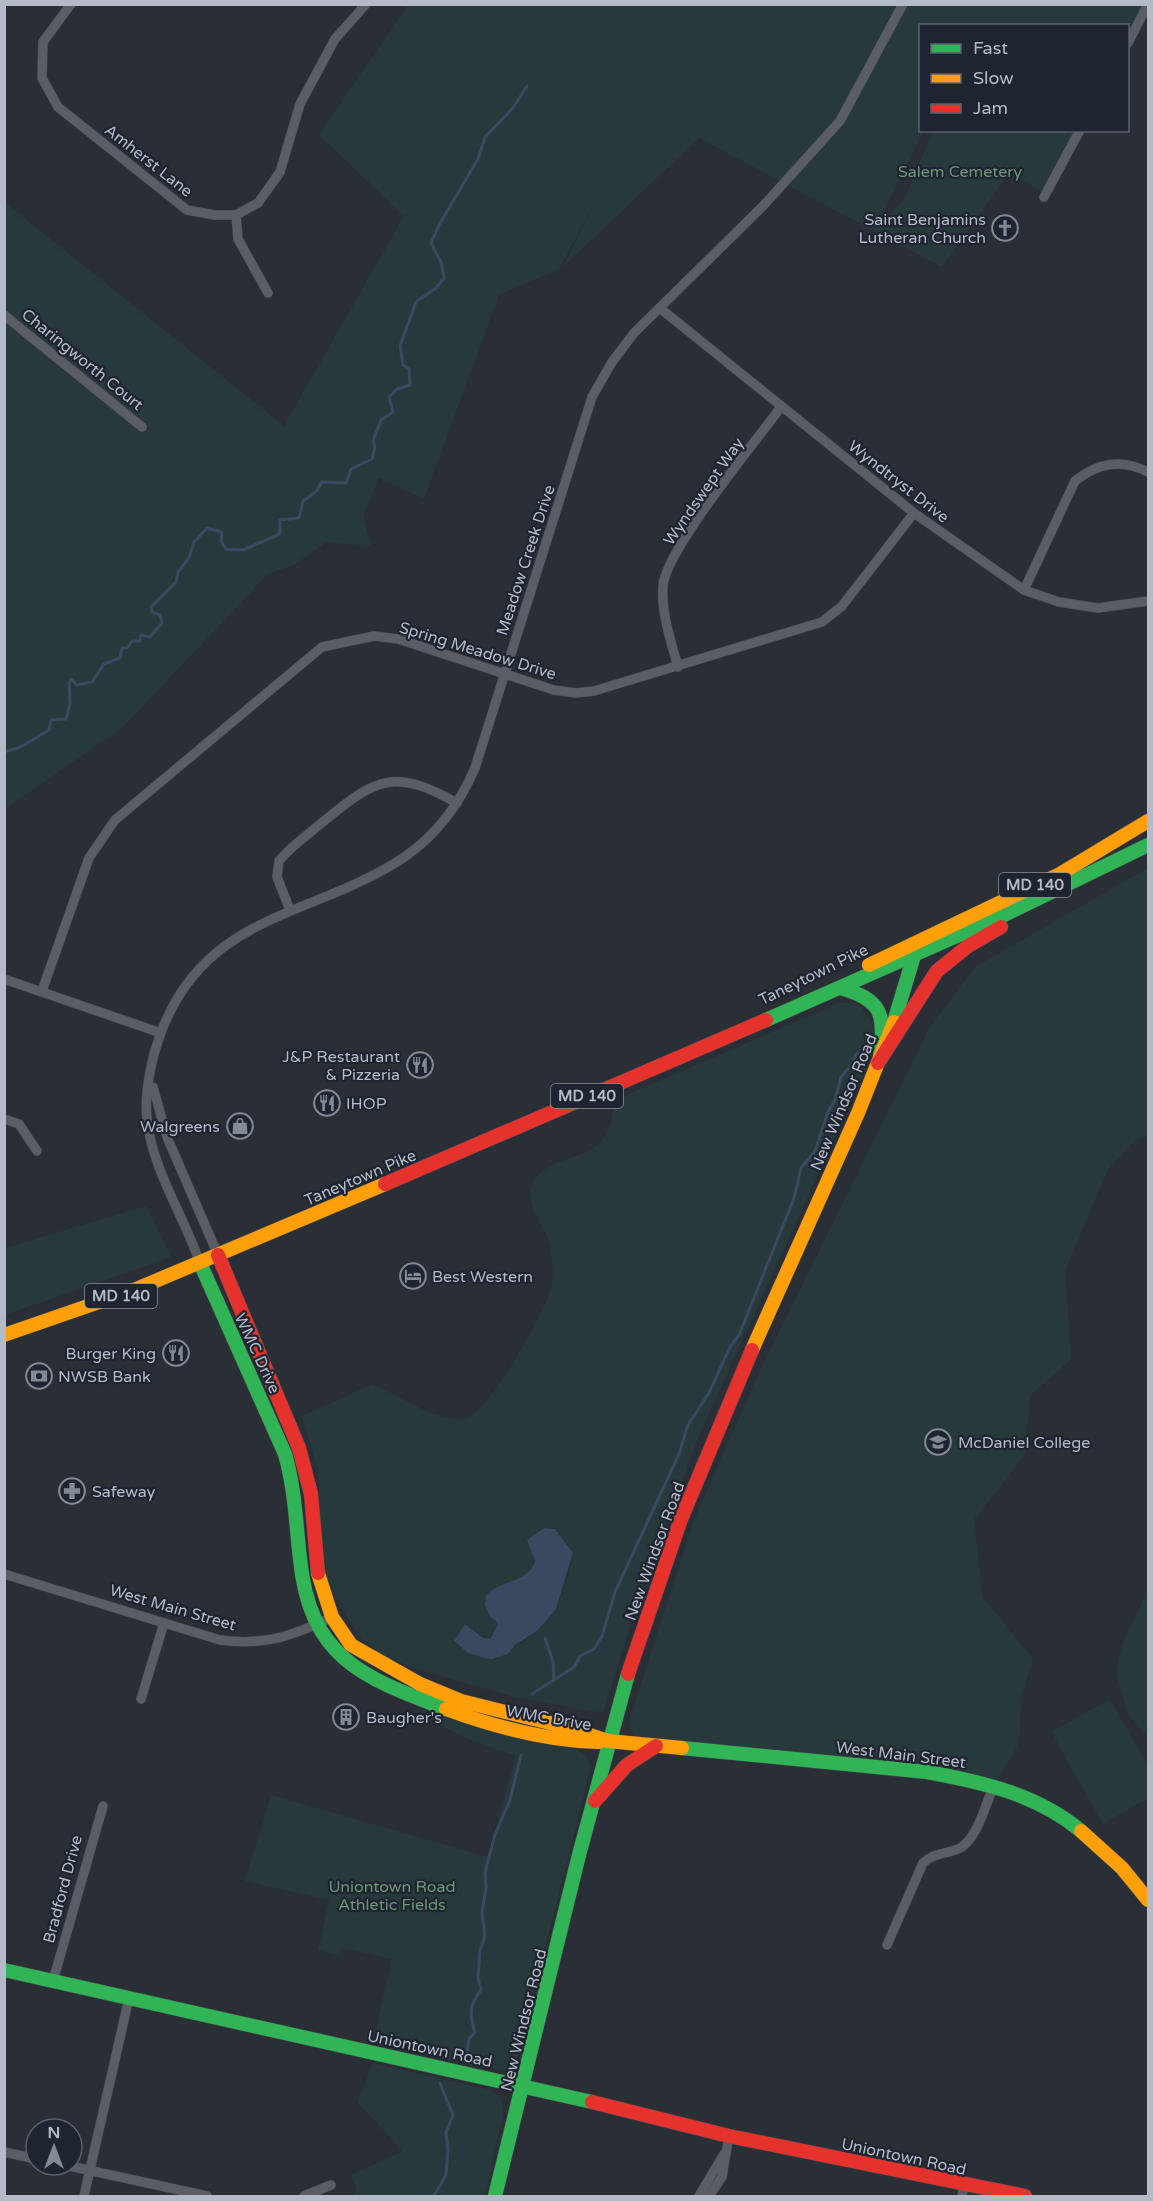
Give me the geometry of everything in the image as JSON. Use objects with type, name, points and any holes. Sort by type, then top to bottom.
[{"type":"main road","name":"MD 140","points":[[917,941],[1060,874],[1149,821]]},
{"type":"main road","name":"MD 140","points":[[914,957],[1149,847]]},
{"type":"main road","points":[[878,1064],[926,987],[952,957],[1078,882]]},
{"type":"main road","name":"New Windsor Road","points":[[495,2196],[608,1741],[684,1513],[878,1064],[905,990],[917,941]]},
{"type":"main road","name":"Taneytown Pike","points":[[723,1036],[917,941]]},
{"type":"main road","name":"Taneytown Pike","points":[[4,1335],[112,1300],[723,1036],[914,957]]},
{"type":"main road","points":[[840,988],[866,996],[878,1008],[884,1033],[878,1064]]},
{"type":"main road","name":"WMC Drive","points":[[218,1255],[299,1448],[311,1494],[319,1579],[332,1617],[351,1646],[420,1684],[461,1701],[558,1725],[608,1741]]},
{"type":"main road","name":"WMC Drive","points":[[200,1263],[209,1288],[278,1435],[286,1458],[294,1488],[298,1563],[316,1625],[332,1650],[381,1681],[458,1714],[588,1744],[608,1741]]},
{"type":"main road","name":"West Main Street","points":[[608,1741],[927,1772],[994,1785],[1030,1797],[1069,1822],[1123,1869],[1149,1900]]},
{"type":"main road","points":[[592,1805],[627,1765],[656,1746]]},
{"type":"main road","name":"Uniontown Road","points":[[4,1970],[524,2085],[963,2191],[1025,2196]]},
{"type":"street","name":"Amherst Lane","points":[[71,4],[43,42],[42,78],[58,107],[187,210],[215,215],[236,215]]},
{"type":"street","points":[[267,293],[238,239],[236,215],[258,203],[280,172],[300,104],[335,39],[366,4]]},
{"type":"street","name":"Meadow Creek Drive","points":[[200,1263],[153,1148],[147,1118],[151,1073],[161,1033],[180,994],[207,960],[233,939],[406,855],[437,829],[457,803],[475,768],[592,397],[612,362],[634,333],[661,309],[788,181],[840,121],[903,4]]},
{"type":"street","points":[[1129,41],[1148,4]]},
{"type":"street","points":[[1044,197],[1079,132]]},
{"type":"street","name":"Wyndtryst Drive","points":[[661,309],[914,513],[1024,590],[1059,602],[1098,608],[1149,601]]},
{"type":"street","name":"Charingworth Court","points":[[4,315],[142,426]]},
{"type":"street","name":"Wyndswept Way","points":[[678,667],[667,626],[663,585],[687,534],[781,408]]},
{"type":"street","points":[[1024,590],[1075,481],[1095,468],[1120,463],[1149,472]]},
{"type":"street","name":"Spring Meadow Drive","points":[[42,991],[89,858],[110,827],[322,647],[374,636],[398,639],[554,690],[576,693],[594,691],[822,622],[842,606],[914,513]]},
{"type":"street","points":[[290,910],[277,877],[279,861],[362,791],[382,783],[409,782],[428,787],[457,803]]},
{"type":"street","points":[[4,979],[161,1033]]},
{"type":"street","name":"Meadow Creek Drive","points":[[151,1073],[153,1093],[167,1137],[218,1255]]},
{"type":"street","points":[[4,1119],[19,1124],[37,1151]]},
{"type":"street","name":"West Main Street","points":[[4,1574],[164,1623],[237,1642],[294,1636],[332,1617]]},
{"type":"street","points":[[141,1699],[164,1623]]},
{"type":"street","points":[[887,1946],[923,1863],[935,1855],[957,1850],[967,1842],[994,1785]]},
{"type":"street","name":"Bradford Drive","points":[[53,1981],[103,1806]]},
{"type":"street","points":[[84,2196],[129,1998]]},
{"type":"street","points":[[709,2196],[722,2177],[729,2136]]},
{"type":"street","points":[[4,2152],[24,2156]]},
{"type":"street","points":[[699,2196],[725,2152]]},
{"type":"street","points":[[84,2169],[207,2196]]},
{"type":"street","points":[[304,2196],[331,2185]]},
{"type":"green space","name":"Salem Cemetery","points":[[408,5],[1144,5],[1129,34],[1129,24],[919,24],[919,132],[923,132],[875,228],[904,200],[933,132],[1076,132],[1044,192],[1009,173],[942,267],[699,138],[563,267],[595,202],[559,269],[499,295],[424,499],[379,478],[363,515],[371,546],[327,542],[294,565],[268,574],[123,727],[5,809],[4,202],[284,426],[404,216],[319,135]]},
{"type":"green space","name":"McDaniel College","points":[[1148,868],[1148,1134],[1136,1140],[1108,1169],[1065,1271],[1071,1359],[1030,1396],[1025,1455],[974,1520],[983,1597],[1033,1659],[1021,1698],[1019,1744],[994,1785],[645,1742],[635,1736],[628,1724],[694,1520],[763,1364],[930,1027],[975,967]]},
{"type":"green space","points":[[856,1002],[878,1030],[875,1049],[700,1433],[644,1582],[603,1713],[518,1698],[413,1668],[379,1653],[358,1634],[328,1585],[321,1531],[318,1470],[302,1416],[373,1384],[440,1416],[461,1420],[472,1415],[500,1383],[514,1361],[540,1315],[552,1284],[552,1254],[535,1214],[530,1194],[537,1177],[546,1169],[591,1149],[601,1142],[608,1131],[615,1100],[839,1003]],"holes":[[[544,1528],[555,1529],[572,1551],[572,1560],[562,1594],[543,1624],[508,1654],[473,1653],[454,1642],[465,1624],[489,1640],[498,1625],[490,1617],[487,1600],[499,1586],[528,1574],[535,1561],[527,1540]]]},
{"type":"green space","points":[[146,1206],[171,1257],[5,1315],[5,1248]]},
{"type":"green space","points":[[1148,1590],[1148,1736],[1129,1716],[1117,1677],[1118,1659],[1123,1642]]},
{"type":"green space","points":[[1110,1699],[1148,1766],[1148,1798],[1103,1824],[1051,1732]]},
{"type":"green space","name":"Uniontown Road Athletic Fields","points":[[431,1710],[460,1721],[576,1749],[587,1757],[591,1767],[516,2064],[504,2070],[483,2068],[373,2042],[392,1959],[341,1948],[339,1956],[318,1950],[329,1900],[245,1881],[271,1795],[488,1857],[516,1756],[468,1739],[428,1719]]},
{"type":"green space","points":[[372,2063],[491,2090],[498,2095],[503,2103],[503,2115],[485,2196],[353,2196],[356,2187],[351,2175],[403,2151],[358,2103]]},
{"type":"water","points":[[544,1528],[555,1529],[573,1553],[556,1609],[537,1631],[515,1645],[508,1654],[492,1659],[468,1653],[454,1641],[465,1624],[482,1637],[490,1639],[498,1625],[490,1617],[485,1605],[486,1596],[498,1587],[526,1574],[535,1561],[527,1540]]},
{"type":"waterway","points":[[4,755],[6,751],[22,746],[49,730],[51,720],[66,719],[70,704],[69,683],[71,679],[77,685],[92,682],[104,664],[120,658],[122,648],[127,648],[132,641],[140,641],[141,635],[150,637],[162,623],[160,615],[152,612],[151,607],[176,582],[178,572],[189,558],[194,542],[207,528],[222,532],[221,541],[226,549],[243,550],[280,534],[280,520],[299,518],[303,501],[318,490],[321,482],[346,483],[351,469],[372,459],[375,447],[373,441],[381,420],[393,412],[389,397],[397,389],[410,385],[409,369],[403,365],[400,346],[416,302],[436,288],[444,278],[441,262],[431,243],[439,225],[478,159],[485,137],[513,108],[527,86]]},
{"type":"waterway","points":[[532,1694],[574,1667],[580,1656],[594,1649],[602,1636],[615,1592],[679,1454],[688,1425],[709,1393],[730,1347],[739,1335],[794,1198],[801,1168],[815,1151],[828,1112],[835,1100],[841,1077],[852,1064],[856,1054],[866,1053]]},
{"type":"waterway","points":[[545,1638],[553,1662],[554,1679]]},
{"type":"waterway","points":[[462,2055],[467,2051],[469,2039],[475,2032],[471,2010],[481,1990],[478,1977],[480,1950],[485,1937],[482,1913],[486,1888],[485,1872],[495,1835],[510,1800],[521,1755]]},
{"type":"waterway","points":[[434,2196],[446,2175],[448,2150],[446,2132],[453,2115],[440,2083]]},
{"type":"traffic: fast","points":[[766,1020],[1002,916],[1148,845]]},
{"type":"traffic: fast","points":[[894,1022],[916,949]]},
{"type":"traffic: fast","points":[[840,988],[864,997],[878,1010],[882,1028],[880,1054]]},
{"type":"traffic: fast","points":[[200,1263],[285,1454],[293,1493],[306,1593],[315,1620],[328,1642],[345,1659],[366,1674],[446,1709]]},
{"type":"traffic: fast","points":[[495,2196],[579,1855],[628,1674]]},
{"type":"traffic: fast","points":[[682,1748],[948,1776],[1008,1791],[1046,1808],[1081,1831]]},
{"type":"traffic: fast","points":[[4,1970],[592,2102]]},
{"type":"traffic: slow","points":[[869,965],[1060,874],[1148,821]]},
{"type":"traffic: slow","points":[[752,1350],[858,1113],[894,1022]]},
{"type":"traffic: slow","points":[[4,1335],[134,1290],[385,1184]]},
{"type":"traffic: slow","points":[[318,1573],[332,1617],[351,1645],[420,1684],[461,1701],[558,1725],[608,1741],[682,1748]]},
{"type":"traffic: slow","points":[[446,1709],[521,1732],[560,1739],[599,1742]]},
{"type":"traffic: slow","points":[[1081,1831],[1122,1868],[1148,1900]]},
{"type":"traffic: jam","points":[[878,1063],[937,971],[968,946],[1001,927]]},
{"type":"traffic: jam","points":[[385,1184],[766,1020]]},
{"type":"traffic: jam","points":[[218,1255],[299,1448],[311,1494],[318,1573]]},
{"type":"traffic: jam","points":[[628,1674],[681,1519],[752,1350]]},
{"type":"traffic: jam","points":[[595,1801],[627,1765],[656,1746]]},
{"type":"traffic: jam","points":[[592,2102],[729,2136],[1025,2196]]},
{"type":"place","name":"Saint Benjamins Lutheran Church","points":[[1005,228]]},
{"type":"place","name":"J&P Restaurant & Pizzeria","points":[[420,1065]]},
{"type":"place","name":"IHOP","points":[[327,1103]]},
{"type":"place","name":"Walgreens","points":[[240,1126]]},
{"type":"place","name":"Best Western","points":[[413,1276]]},
{"type":"place","name":"Burger King","points":[[176,1353]]},
{"type":"place","name":"NWSB Bank","points":[[39,1376]]},
{"type":"place","name":"McDaniel College","points":[[938,1442]]},
{"type":"place","name":"Safeway","points":[[72,1491]]},
{"type":"place","name":"Baugher's","points":[[346,1717]]}]
